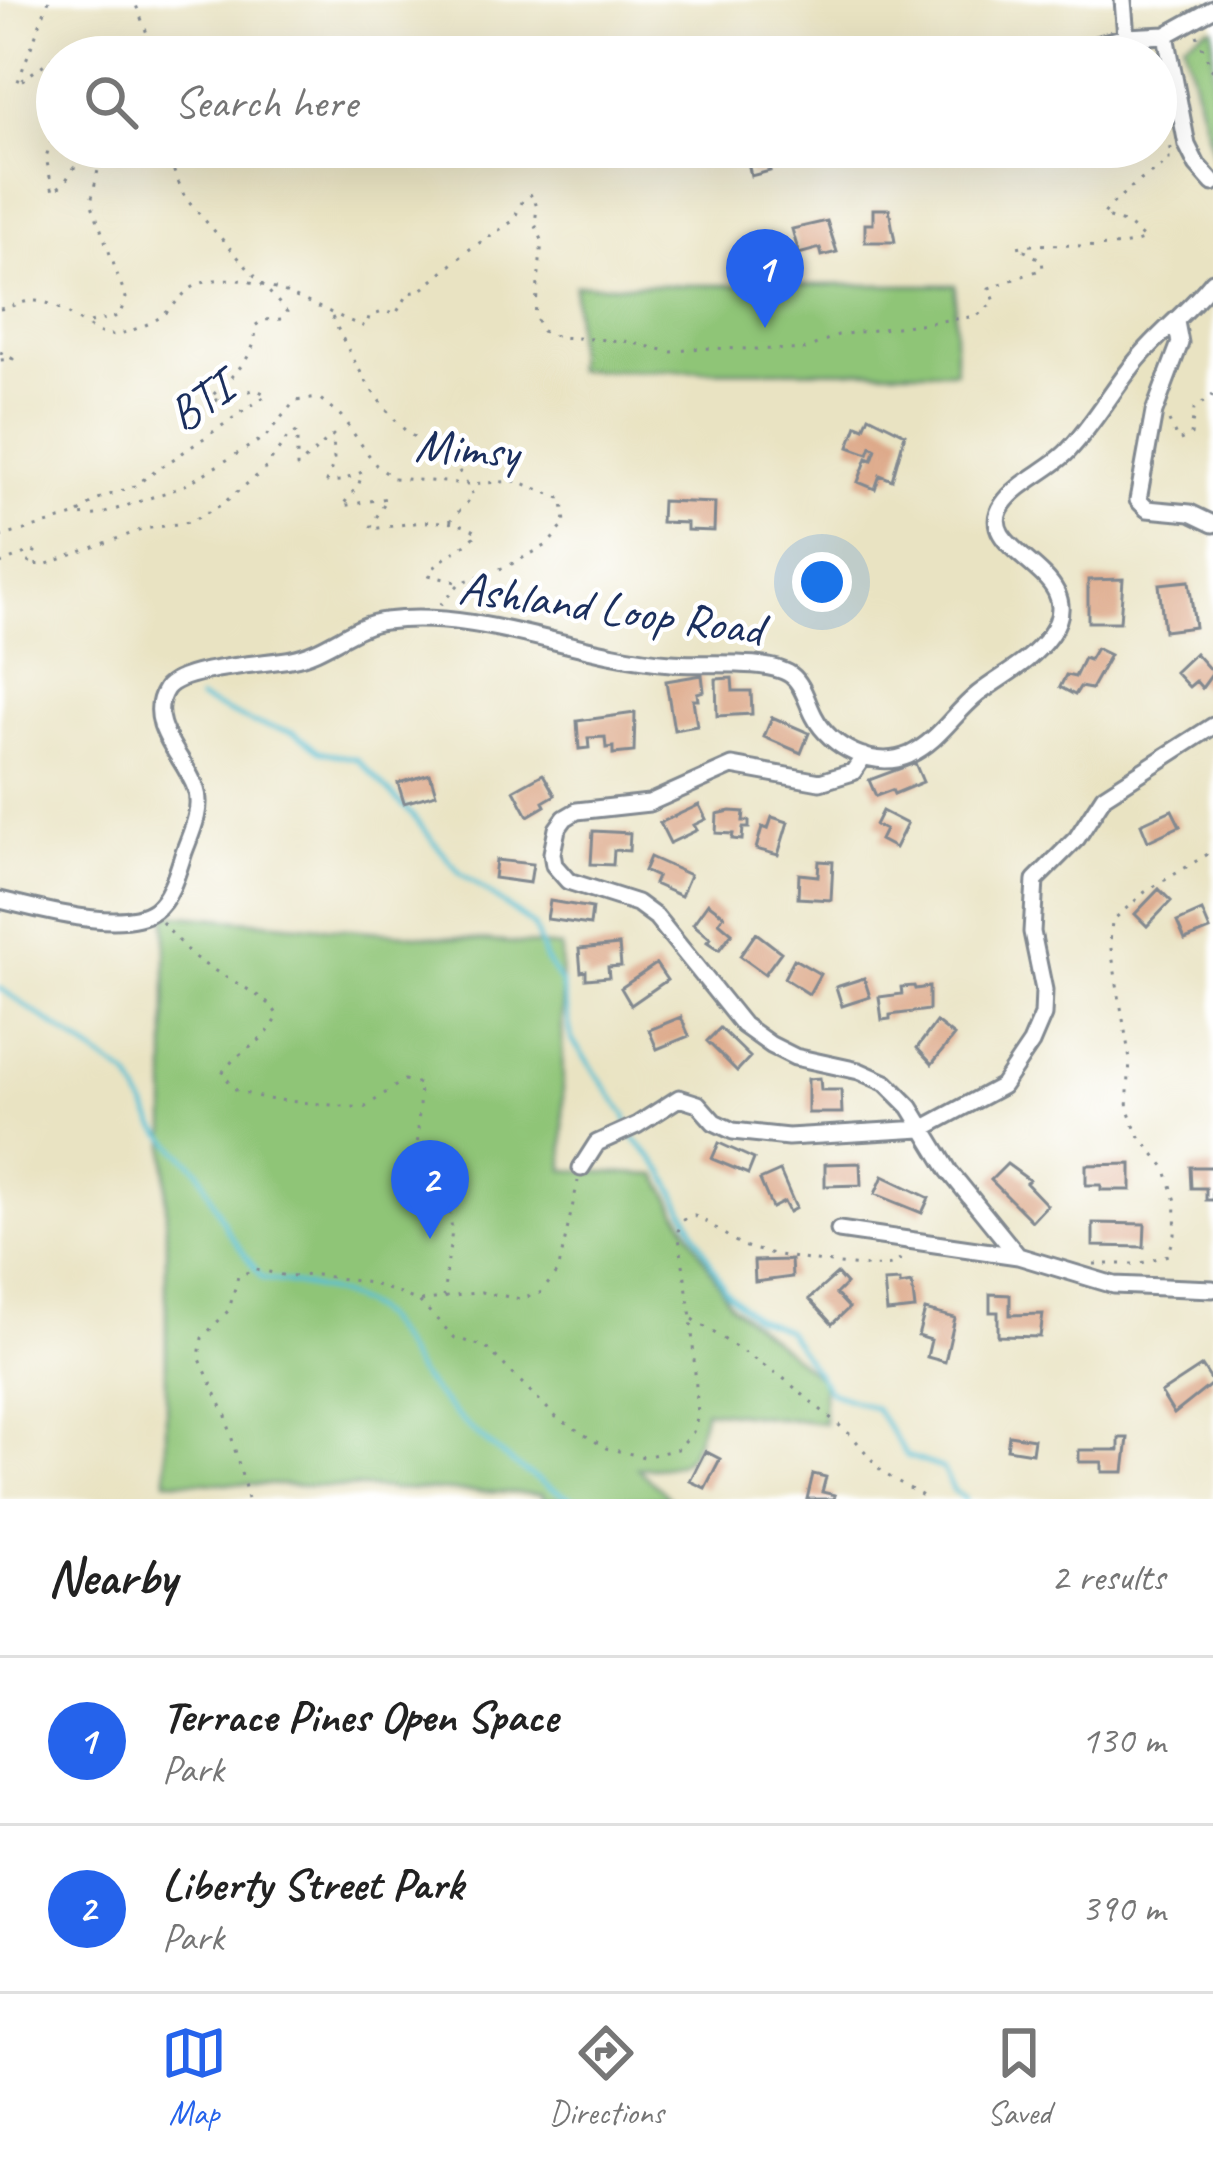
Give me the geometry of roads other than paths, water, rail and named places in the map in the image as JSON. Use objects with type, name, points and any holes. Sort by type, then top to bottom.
[{"type":"street","points":[[1123,0],[1126,36]]},
{"type":"street","points":[[1146,36],[1166,34],[1213,9]]},
{"type":"street","points":[[1177,92],[1187,145],[1213,183]]},
{"type":"street","points":[[1018,1256],[950,1172],[910,1107],[886,1083],[859,1071],[783,1052],[743,1025],[656,917],[637,903],[568,881],[554,865],[556,830],[577,811],[649,803],[732,766],[820,782],[853,772],[864,756],[896,759],[933,741],[979,693],[1012,674],[1048,638],[1057,618],[1058,595],[1044,574],[999,532],[997,518],[1003,504],[1065,454],[1130,368],[1213,280]]},
{"type":"street","points":[[1176,322],[1180,343],[1158,398],[1138,490],[1140,506],[1190,513],[1213,524]]},
{"type":"street","name":"Ashland Loop Road","points":[[0,900],[70,916],[134,917],[153,912],[164,901],[179,867],[199,794],[186,761],[161,727],[164,692],[173,681],[209,670],[317,654],[385,621],[512,628],[665,663],[771,668],[790,675],[832,740],[864,756]]},
{"type":"street","points":[[581,1168],[597,1142],[637,1126],[680,1098],[698,1104],[713,1122],[768,1138],[922,1129],[1002,1086],[1043,1015],[1044,990],[1032,932],[1035,880],[1078,838],[1104,796],[1213,726]]},
{"type":"street","points":[[839,1231],[1018,1256],[1114,1285],[1213,1289]]},
{"type":"waterway","points":[[199,699],[253,723],[293,732],[319,751],[357,759],[459,872],[534,926],[545,959],[561,983],[572,1040],[627,1122]]},
{"type":"waterway","points":[[0,988],[130,1078],[157,1129],[199,1171],[227,1230],[262,1278],[332,1292],[370,1309],[435,1394],[471,1429],[533,1477],[574,1499]]},
{"type":"waterway","points":[[630,1133],[665,1173],[725,1290],[754,1317],[786,1330],[830,1392],[875,1408],[907,1456],[942,1468],[954,1491],[965,1499]]},
{"type":"place","name":"Terrace Pines Open Space","points":[[765,328]]},
{"type":"place","name":"Liberty Street Park","points":[[430,1239]]}]
